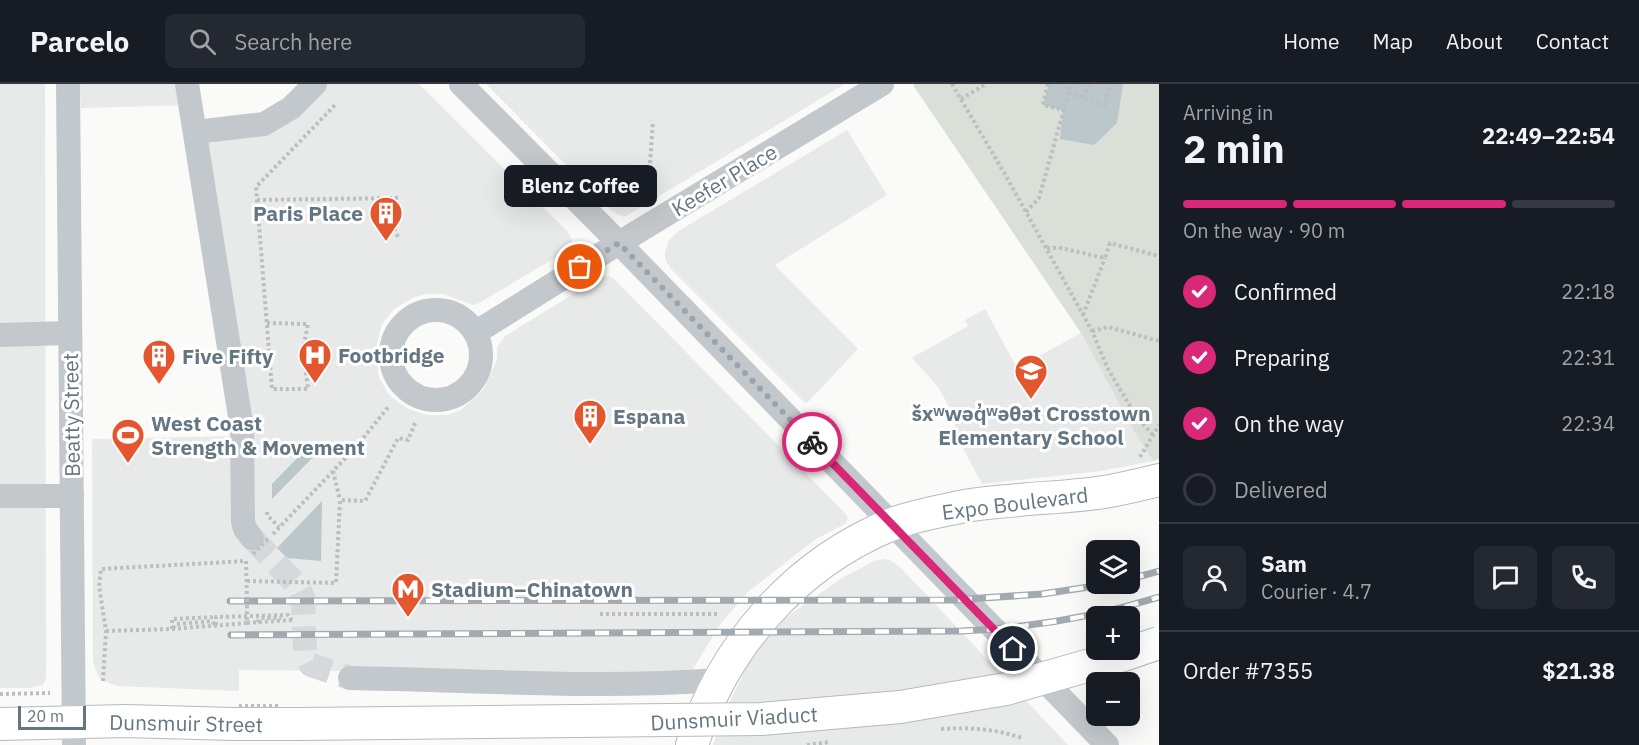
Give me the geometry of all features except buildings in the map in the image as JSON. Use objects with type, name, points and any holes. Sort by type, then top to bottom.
[{"type":"main road","name":"Expo Boulevard","points":[[692,745],[703,712],[718,680],[736,650],[754,627],[791,588],[828,559],[860,539],[891,524],[962,506],[1109,491],[1150,469]]},
{"type":"main road","name":"Dunsmuir Viaduct","points":[[299,724],[761,719],[900,707],[1006,689],[1159,643]]},
{"type":"main road","name":"Dunsmuir Street","points":[[0,724],[74,734],[126,721],[255,731],[299,724]]},
{"type":"street","name":"Beatty Street","points":[[68,84],[74,734]]},
{"type":"street","points":[[187,84],[242,429],[243,522],[258,543]]},
{"type":"street","points":[[195,132],[264,124],[291,108],[315,84]]},
{"type":"street","points":[[462,84],[1107,745]]},
{"type":"street","name":"Keefer Place","points":[[475,333],[882,84]]},
{"type":"street","points":[[0,335],[70,333]]},
{"type":"street","points":[[0,496],[72,496]]},
{"type":"street","points":[[350,678],[622,684],[718,680]]},
{"type":"path","points":[[952,84],[1092,331],[1108,369],[1136,416],[1153,435]]},
{"type":"path","points":[[961,99],[986,84]]},
{"type":"path","points":[[1048,84],[1043,105],[1063,110]]},
{"type":"path","points":[[1026,212],[1039,198],[1071,84]]},
{"type":"path","points":[[1084,98],[1089,84]]},
{"type":"path","points":[[1068,93],[1105,105],[1111,85],[1104,84]]},
{"type":"path","points":[[267,322],[308,324],[303,349],[308,389],[272,389],[256,187],[338,103]]},
{"type":"path","points":[[648,193],[653,121]]},
{"type":"path","points":[[256,200],[398,198],[390,220],[398,237]]},
{"type":"path","points":[[1083,315],[1110,243],[1159,256]]},
{"type":"path","points":[[1046,248],[1061,248],[1105,258]]},
{"type":"path","points":[[1092,331],[1108,327],[1159,341]]},
{"type":"path","points":[[258,543],[279,527],[356,447],[389,406]]},
{"type":"path","points":[[340,500],[365,501],[398,438],[408,440],[416,421]]},
{"type":"path","points":[[1150,469],[1153,435],[1159,425]]},
{"type":"path","points":[[247,580],[336,584],[340,500],[333,471]]},
{"type":"path","points":[[267,505],[267,515],[279,527]]},
{"type":"path","points":[[103,681],[106,631],[99,586],[100,569],[246,561],[247,623]]},
{"type":"path","points":[[600,614],[718,614]]},
{"type":"path","points":[[106,631],[172,629],[292,620],[288,615],[172,619],[172,629]]},
{"type":"path","points":[[216,616],[216,625]]},
{"type":"path","points":[[0,694],[39,694]]},
{"type":"path","points":[[939,729],[970,727],[1000,731],[1022,738]]},
{"type":"path","points":[[807,745],[829,742]]},
{"type":"shaded area","points":[[0,84],[45,84],[46,678],[43,685],[30,688],[0,688]]},
{"type":"shaded area","points":[[80,84],[188,84],[191,105],[81,108]]},
{"type":"shaded area","points":[[315,84],[419,84],[568,232],[573,243],[567,251],[479,303],[473,305],[443,294],[428,294],[414,297],[394,309],[382,324],[375,352],[379,377],[393,398],[408,409],[427,415],[448,415],[461,410],[483,390],[497,360],[497,347],[505,336],[601,277],[608,276],[614,279],[846,514],[848,518],[845,524],[816,539],[749,591],[721,623],[690,674],[239,670],[239,691],[118,686],[103,681],[98,676],[93,661],[92,439],[242,436],[195,132],[264,124]]},
{"type":"shaded area","points":[[486,84],[845,84],[626,216],[612,211]]},
{"type":"shaded area","points":[[1049,84],[1123,84],[1117,123],[1094,145],[1060,139],[1063,110],[1043,105]]},
{"type":"shaded area","points":[[1159,84],[1159,459],[1153,461],[1135,433],[1081,333],[913,85]]},
{"type":"shaded area","points":[[847,130],[887,195],[775,265],[858,349],[806,404],[671,269],[665,259],[665,252],[669,240],[680,230]]},
{"type":"shaded area","name":"šxʷwəq̓ʷəθət Crosstown Elementary School","points":[[985,309],[1017,368],[1081,333],[1135,433],[1153,461],[1101,471],[982,484],[958,439],[952,412],[938,387],[912,358],[968,326],[965,320]]},
{"type":"shaded area","points":[[310,445],[317,453],[272,499],[272,484]]},
{"type":"shaded area","points":[[322,501],[321,561],[287,558],[277,548]]},
{"type":"shaded area","points":[[884,559],[900,567],[1068,745],[713,745],[728,705],[747,666],[785,618],[842,578],[874,561]]},
{"type":"tunnel","points":[[252,538],[297,585],[303,597],[305,652],[311,665],[350,678]]},
{"type":"railway","points":[[1140,576],[1159,571]]},
{"type":"railway","points":[[230,601],[953,600],[1042,594],[1086,587]]},
{"type":"railway","points":[[231,635],[961,631],[1061,620],[1159,597]]},
{"type":"way so far","points":[[580,267],[619,243],[812,442]]},
{"type":"place","name":"Paris Place","points":[[386,242]]},
{"type":"place","name":"Blenz Coffee","points":[[580,267]]},
{"type":"place","name":"Footbridge","points":[[315,384]]},
{"type":"place","name":"Five Fifty","points":[[159,385]]},
{"type":"place","name":"šxʷwəq̓ʷəθət Crosstown Elementary School","points":[[1031,400]]},
{"type":"place","name":"Espana","points":[[590,445]]},
{"type":"place","name":"West Coast Strength & Movement","points":[[128,464]]},
{"type":"place","name":"Stadium–Chinatown","points":[[408,618]]},
{"type":"route","points":[[812,442],[1013,649]]}]
